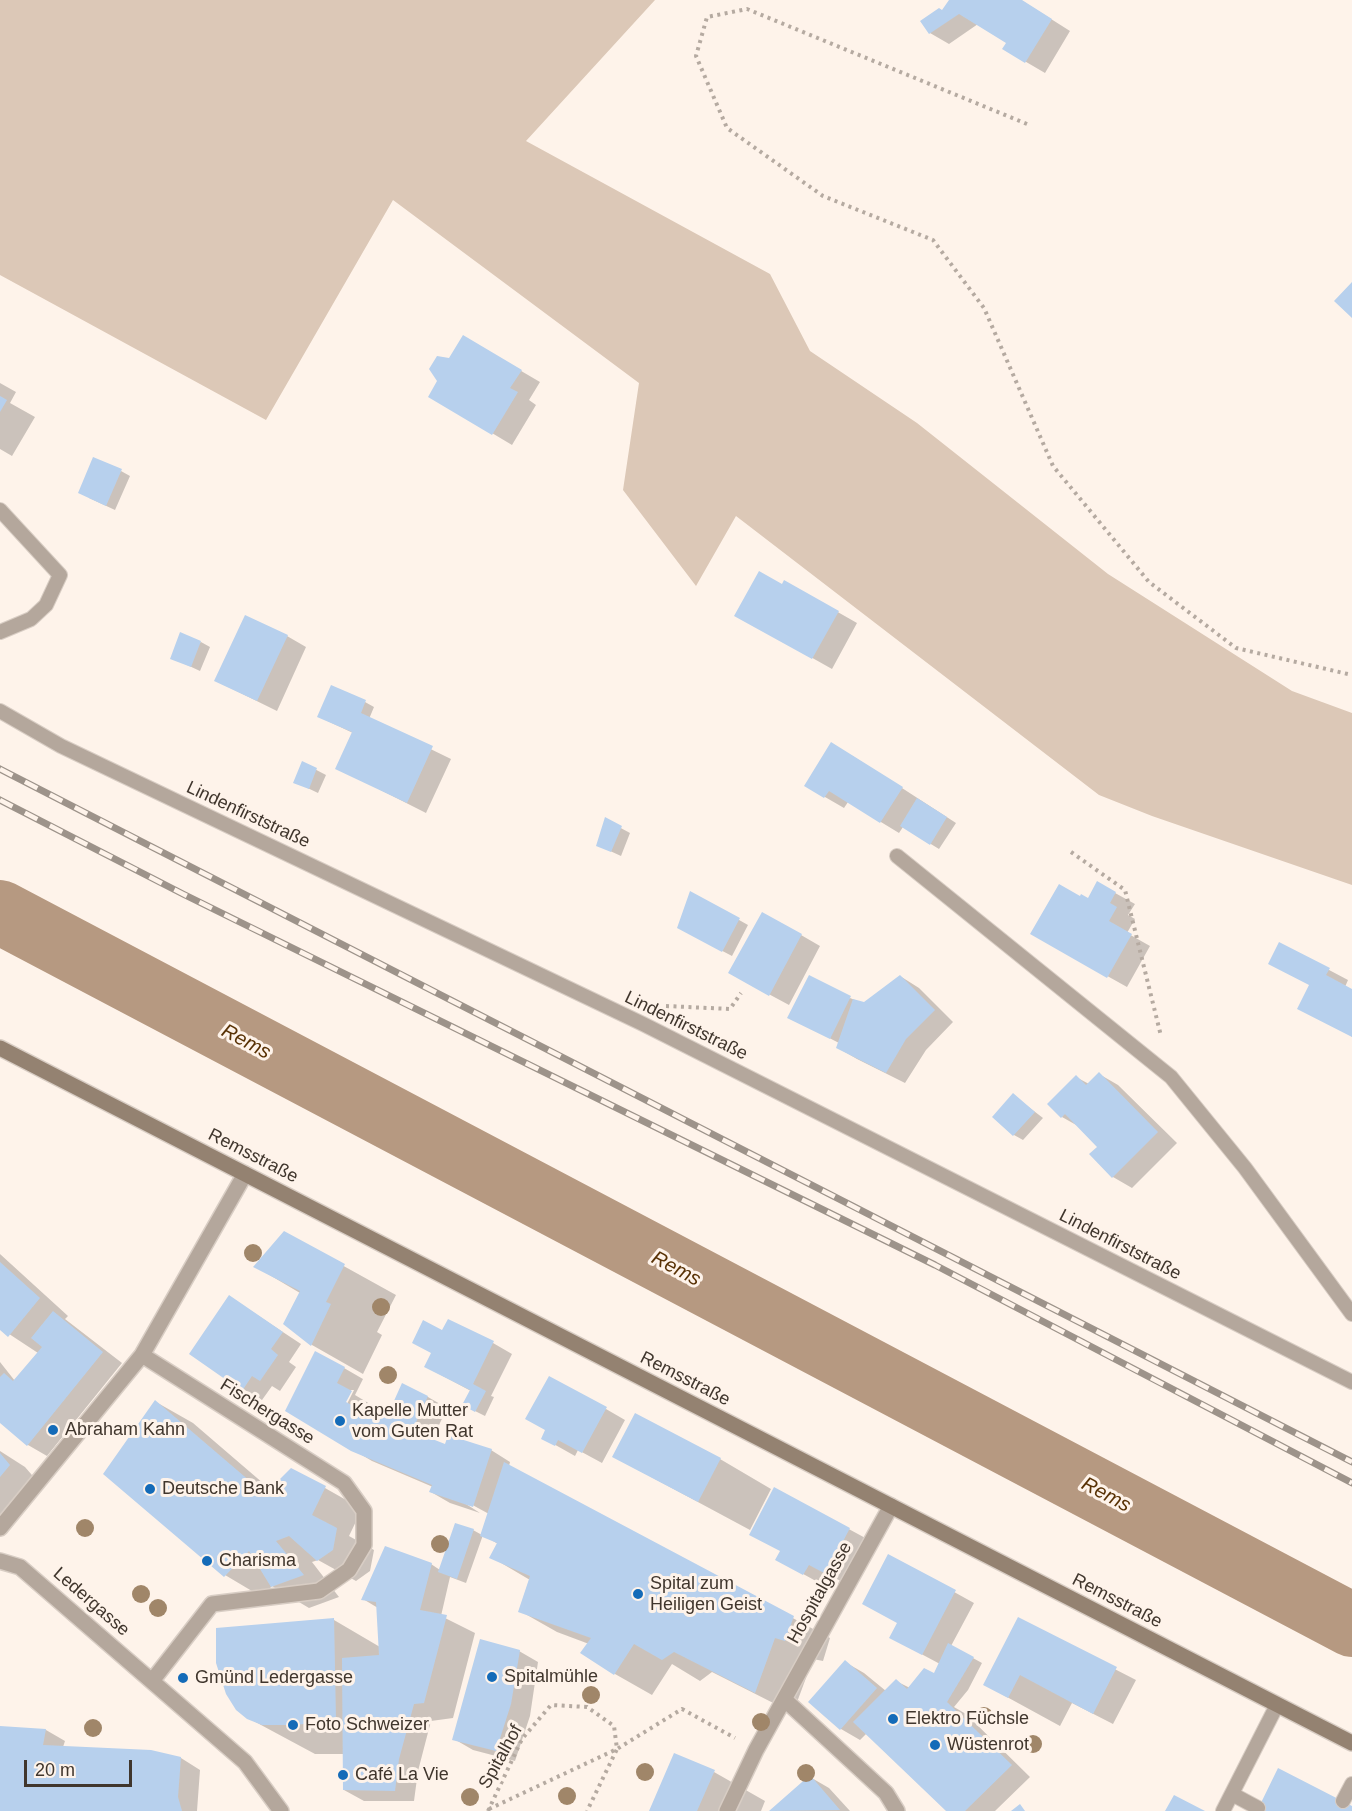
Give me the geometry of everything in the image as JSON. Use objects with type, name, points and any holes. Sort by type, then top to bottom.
[{"type":"main road","name":"Remsstraße","points":[[0,1048],[1352,1743]]},
{"type":"street","points":[[0,1528],[142,1355],[245,1174]]},
{"type":"street","name":"Fischergasse","points":[[142,1355],[344,1483],[364,1510],[364,1545],[349,1570],[319,1591],[212,1604],[152,1681]]},
{"type":"street","name":"Hospitalgasse","points":[[727,1811],[756,1750],[891,1506]]},
{"type":"street","name":"Ledergasse","points":[[0,1561],[20,1567],[245,1762],[281,1811]]},
{"type":"street","points":[[784,1699],[886,1793],[897,1811]]},
{"type":"lane","points":[[0,510],[60,575],[46,605],[31,619],[0,632]]},
{"type":"lane","name":"Lindenfirststraße","points":[[0,711],[61,746],[644,1024],[1352,1382]]},
{"type":"lane","points":[[897,856],[1171,1077],[1245,1168],[1352,1314]]},
{"type":"lane","points":[[1223,1811],[1277,1705]]},
{"type":"lane","points":[[1343,1801],[1352,1784]]},
{"type":"lane","points":[[1232,1794],[1258,1808]]},
{"type":"path","points":[[1027,124],[747,9],[707,17],[696,56],[726,128],[823,196],[933,240],[984,308],[1053,466],[1149,582],[1236,648],[1352,675]]},
{"type":"path","points":[[1071,852],[1125,890],[1171,1077]]},
{"type":"path","points":[[664,1006],[730,1009],[741,993]]},
{"type":"path","name":"Spitalhof","points":[[489,1810],[522,1739],[551,1705],[587,1707],[614,1726],[617,1749]]},
{"type":"path","points":[[489,1810],[617,1749],[682,1709],[756,1750]]},
{"type":"path","points":[[587,1811],[617,1749]]},
{"type":"shaded area","points":[[0,0],[655,0],[526,141],[770,274],[810,351],[917,423],[1108,574],[1292,691],[1352,713],[1352,885],[1152,816],[1099,795],[736,516],[696,586],[623,490],[639,383],[393,200],[266,420],[0,275]]},
{"type":"building","points":[[949,0],[1022,0],[1052,19],[1025,63],[1002,49],[1006,43],[959,14],[929,34],[920,21],[939,8],[942,10]]},
{"type":"building","points":[[1352,282],[1352,318],[1334,301]]},
{"type":"building","points":[[463,335],[522,370],[510,388],[518,392],[492,435],[428,397],[437,381],[429,369],[437,356],[449,358]]},
{"type":"building","points":[[0,396],[7,400],[0,412]]},
{"type":"building","points":[[93,457],[122,469],[106,506],[78,493]]},
{"type":"building","points":[[759,571],[782,584],[784,580],[839,611],[812,659],[734,616]]},
{"type":"building","points":[[245,615],[288,635],[257,701],[214,681]]},
{"type":"building","points":[[180,632],[201,641],[191,667],[170,659]]},
{"type":"building","points":[[331,685],[366,700],[361,713],[433,746],[407,803],[335,769],[352,732],[317,717]]},
{"type":"building","points":[[831,742],[903,787],[880,823],[829,791],[824,798],[804,786]]},
{"type":"building","points":[[302,761],[317,768],[309,789],[293,783]]},
{"type":"building","points":[[917,798],[947,817],[930,845],[900,826]]},
{"type":"building","points":[[605,817],[622,826],[611,852],[596,846]]},
{"type":"building","points":[[1097,881],[1116,892],[1110,903],[1117,907],[1109,921],[1132,934],[1107,978],[1030,934],[1059,884],[1088,898]]},
{"type":"building","points":[[690,891],[740,918],[722,952],[677,928]]},
{"type":"building","points":[[762,912],[802,934],[769,996],[728,973]]},
{"type":"building","points":[[1279,942],[1330,968],[1326,975],[1352,989],[1352,1037],[1297,1009],[1309,985],[1268,964]]},
{"type":"building","points":[[809,975],[851,996],[830,1039],[787,1018]]},
{"type":"building","points":[[900,975],[935,1010],[906,1039],[886,1073],[836,1048],[853,999],[864,1002]]},
{"type":"building","points":[[1099,1072],[1158,1132],[1112,1178],[1089,1154],[1097,1147],[1065,1114],[1061,1118],[1047,1104],[1076,1075],[1086,1085]]},
{"type":"building","points":[[1013,1093],[1035,1112],[1013,1136],[992,1117]]},
{"type":"building","points":[[284,1231],[345,1264],[326,1302],[331,1304],[311,1346],[283,1324],[300,1291],[253,1267]]},
{"type":"building","points":[[0,1262],[40,1298],[8,1337],[0,1330]]},
{"type":"building","points":[[229,1295],[283,1332],[271,1349],[278,1355],[260,1381],[252,1376],[242,1391],[189,1354]]},
{"type":"building","points":[[53,1311],[103,1352],[27,1446],[0,1423],[0,1377],[4,1373],[13,1381],[42,1347],[31,1338]]},
{"type":"building","points":[[448,1319],[494,1341],[473,1384],[486,1391],[475,1412],[462,1405],[470,1390],[424,1367],[431,1353],[412,1343],[423,1320],[442,1330]]},
{"type":"building","points":[[315,1351],[345,1367],[337,1383],[352,1391],[346,1402],[368,1414],[372,1404],[389,1412],[402,1383],[428,1396],[412,1431],[445,1444],[448,1435],[492,1449],[473,1507],[429,1492],[432,1485],[351,1451],[285,1411]]},
{"type":"building","points":[[549,1376],[607,1407],[582,1453],[558,1440],[555,1446],[541,1439],[545,1430],[525,1419]]},
{"type":"building","points":[[155,1400],[265,1494],[291,1468],[326,1486],[312,1515],[337,1528],[333,1550],[317,1561],[289,1536],[276,1541],[304,1575],[271,1587],[249,1551],[224,1577],[103,1474]]},
{"type":"building","points":[[635,1413],[721,1458],[698,1502],[612,1457]]},
{"type":"building","points":[[0,1453],[10,1465],[0,1477]]},
{"type":"building","name":"Spital zum Heiligen Geist","points":[[504,1462],[794,1616],[785,1641],[775,1638],[755,1693],[674,1652],[662,1660],[634,1644],[614,1675],[580,1653],[591,1638],[518,1612],[530,1576],[489,1558],[497,1543],[480,1536]]},
{"type":"building","points":[[774,1487],[850,1528],[826,1574],[809,1565],[803,1575],[775,1560],[780,1551],[749,1535]]},
{"type":"building","points":[[455,1523],[474,1529],[457,1579],[438,1572]]},
{"type":"building","points":[[385,1546],[432,1563],[420,1610],[447,1615],[424,1703],[414,1704],[399,1759],[395,1791],[343,1790],[342,1658],[379,1655],[376,1602],[361,1600]]},
{"type":"building","points":[[888,1554],[956,1590],[922,1655],[889,1638],[897,1623],[862,1604]]},
{"type":"building","points":[[1018,1617],[1117,1667],[1093,1714],[1020,1675],[1008,1698],[983,1685]]},
{"type":"building","points":[[334,1618],[336,1721],[262,1725],[247,1719],[236,1710],[226,1694],[216,1663],[216,1628]]},
{"type":"building","name":"Spitalmühle","points":[[480,1639],[520,1650],[511,1704],[496,1751],[452,1740]]},
{"type":"building","points":[[948,1643],[974,1657],[947,1702],[1012,1765],[965,1811],[946,1811],[853,1722],[896,1679],[907,1689],[924,1668],[934,1673]]},
{"type":"building","points":[[845,1660],[877,1688],[840,1730],[808,1702]]},
{"type":"building","points":[[0,1726],[46,1729],[43,1745],[151,1750],[181,1757],[178,1797],[182,1811],[0,1811]]},
{"type":"building","points":[[674,1753],[715,1770],[697,1811],[649,1811]]},
{"type":"building","points":[[1278,1768],[1352,1806],[1352,1811],[1257,1811]]},
{"type":"building","points":[[810,1775],[840,1810],[769,1811]]},
{"type":"building","points":[[1174,1795],[1205,1811],[1165,1811]]},
{"type":"building","points":[[1020,1804],[1025,1811],[1011,1811]]},
{"type":"waterway","name":"Rems","points":[[0,912],[1352,1625]]},
{"type":"railway","points":[[0,769],[1352,1462]]},
{"type":"railway","points":[[0,800],[183,894],[935,1265],[1352,1483]]},
{"type":"place","name":"Kapelle Mutter vom Guten Rat","points":[[340,1421]]},
{"type":"place","name":"Abraham Kahn","points":[[53,1430]]},
{"type":"place","name":"Deutsche Bank","points":[[150,1489]]},
{"type":"place","name":"Charisma","points":[[207,1561]]},
{"type":"place","name":"Spital zum Heiligen Geist","points":[[638,1594]]},
{"type":"place","name":"Spitalmühle","points":[[492,1677]]},
{"type":"place","name":"Gmünd Ledergasse","points":[[183,1678]]},
{"type":"place","name":"Elektro Füchsle","points":[[893,1719]]},
{"type":"place","name":"Foto Schweizer","points":[[293,1725]]},
{"type":"place","name":"Wüstenrot","points":[[935,1745]]},
{"type":"place","name":"Café La Vie","points":[[343,1775]]}]
